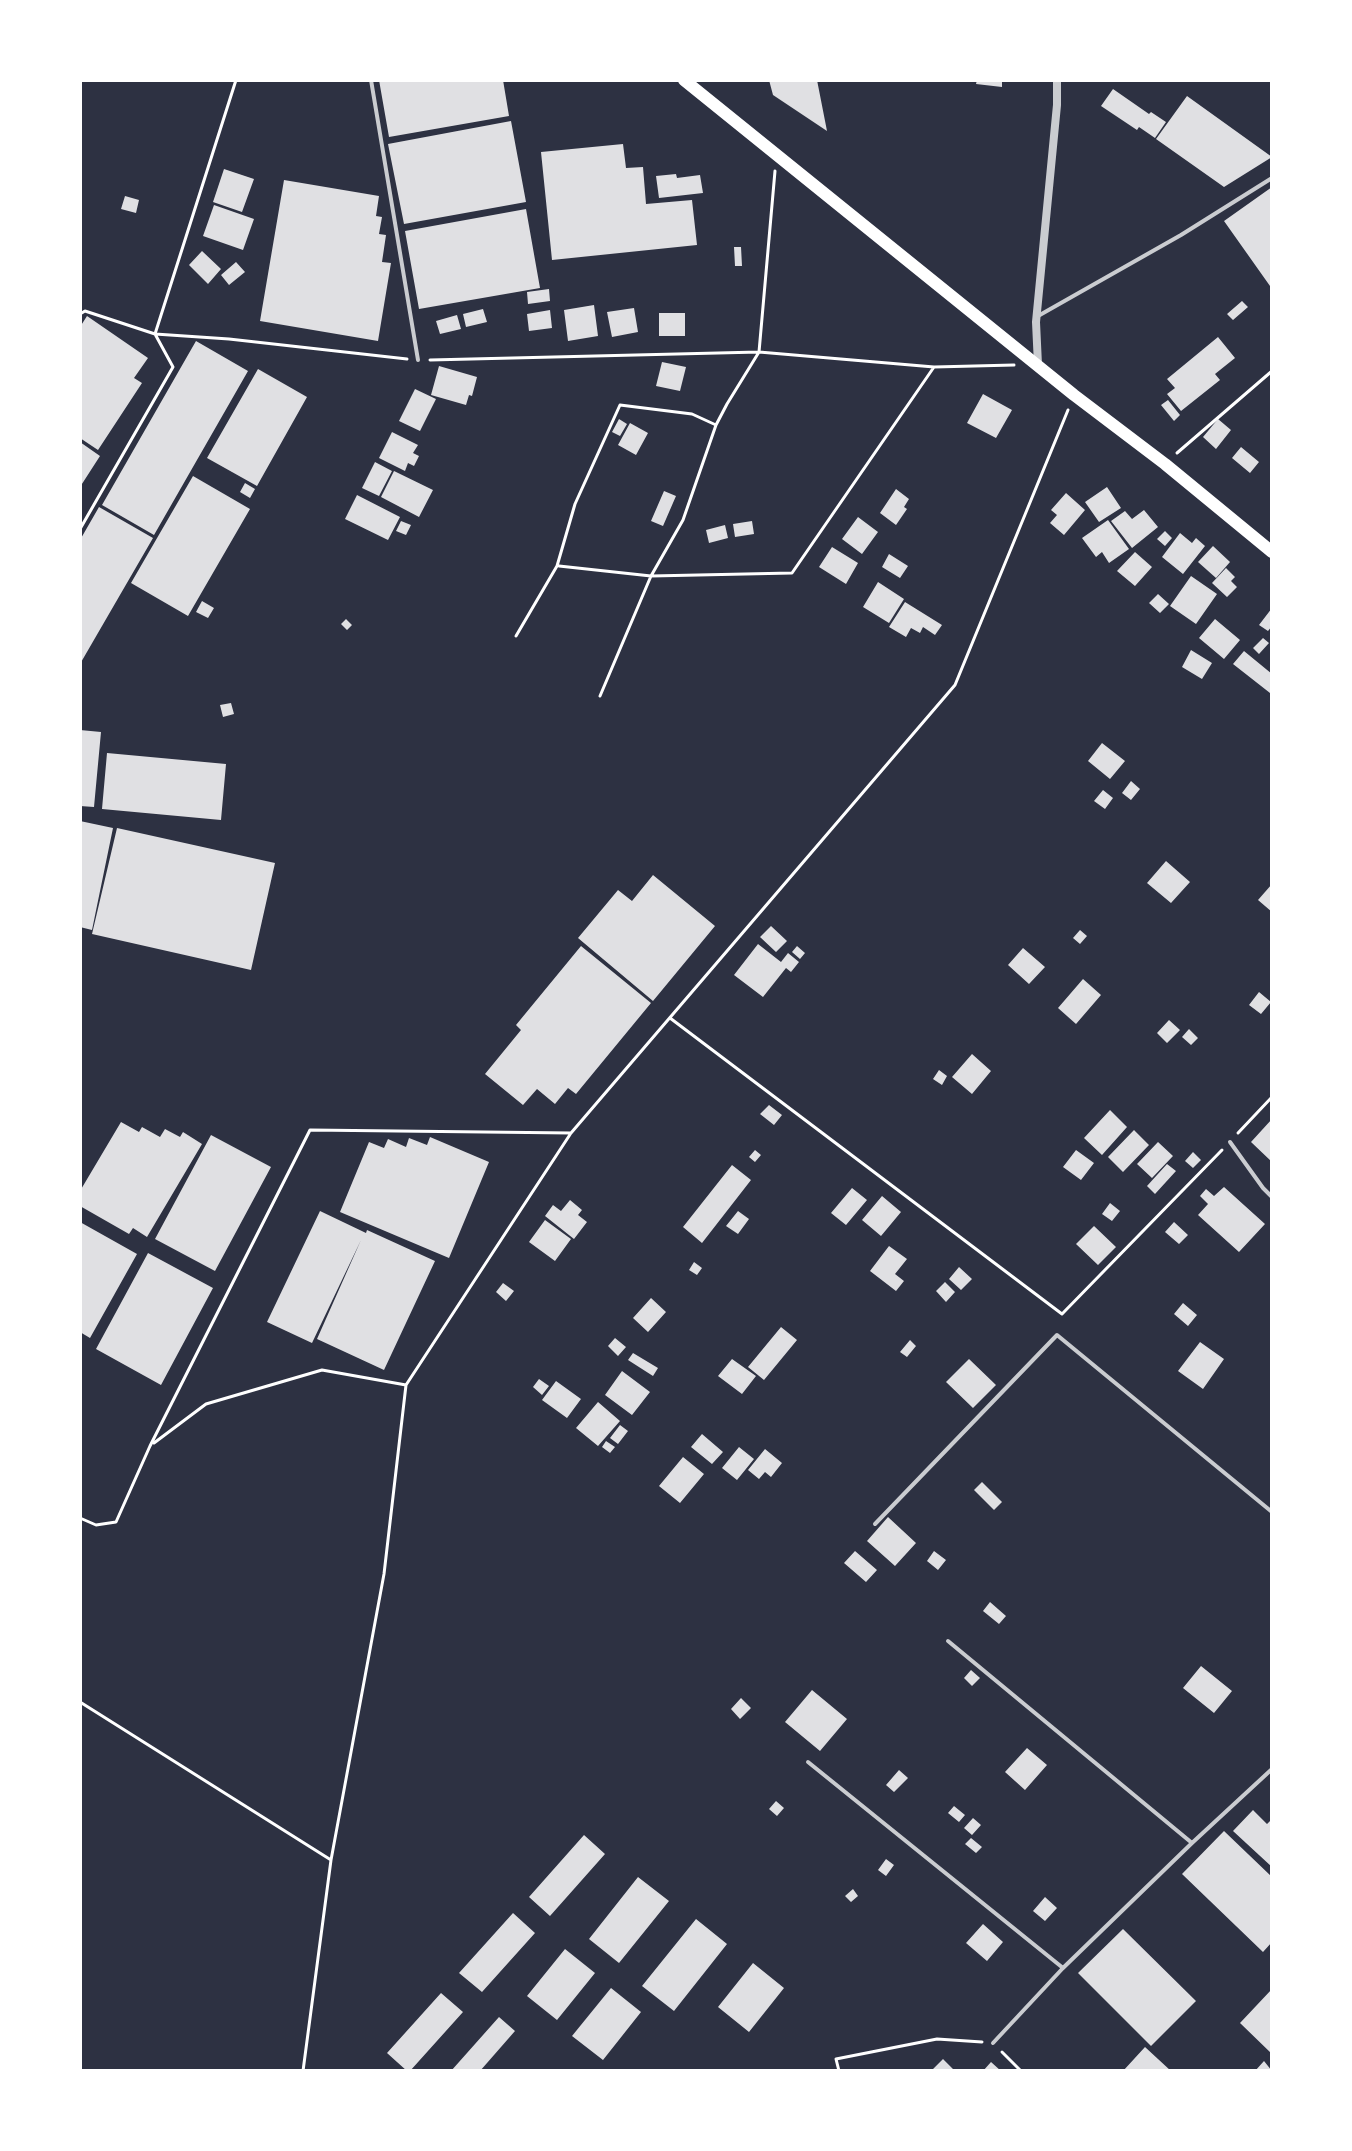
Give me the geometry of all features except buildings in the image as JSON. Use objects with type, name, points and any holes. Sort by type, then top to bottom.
[{"type":"main road","points":[[684,80],[1272,552]]},
{"type":"street","points":[[1038,365],[1036,317],[1057,80]]},
{"type":"lane","points":[[371,80],[418,360]]},
{"type":"lane","points":[[1036,317],[1181,235],[1272,178]]},
{"type":"lane","points":[[1230,1142],[1272,1197]]},
{"type":"lane","points":[[875,1524],[1057,1335],[1272,1512]]},
{"type":"lane","points":[[948,1641],[1192,1843]]},
{"type":"lane","points":[[808,1762],[1063,1968]]},
{"type":"lane","points":[[993,2043],[1063,1968],[1272,1769]]},
{"type":"path","points":[[80,529],[173,367],[155,334],[236,80]]},
{"type":"path","points":[[600,696],[651,576],[683,520],[716,425],[759,352],[776,153]]},
{"type":"path","points":[[80,314],[85,311],[155,334],[418,360],[759,352],[934,367],[1038,365]]},
{"type":"path","points":[[557,566],[651,576],[792,573],[934,367]]},
{"type":"path","points":[[1165,464],[1272,371]]},
{"type":"path","points":[[303,2071],[331,1860],[384,1574],[406,1385],[571,1133],[955,685],[1074,395]]},
{"type":"path","points":[[516,636],[557,566],[575,504],[620,405],[692,414],[716,425]]},
{"type":"path","points":[[670,1018],[1062,1314],[1272,1097]]},
{"type":"path","points":[[80,1518],[96,1525],[116,1522],[150,1446],[310,1130],[571,1133]]},
{"type":"path","points":[[150,1446],[206,1404],[322,1370],[406,1385]]},
{"type":"path","points":[[80,1702],[331,1860]]},
{"type":"path","points":[[839,2071],[836,2059],[937,2039],[993,2043],[1021,2071]]}]
